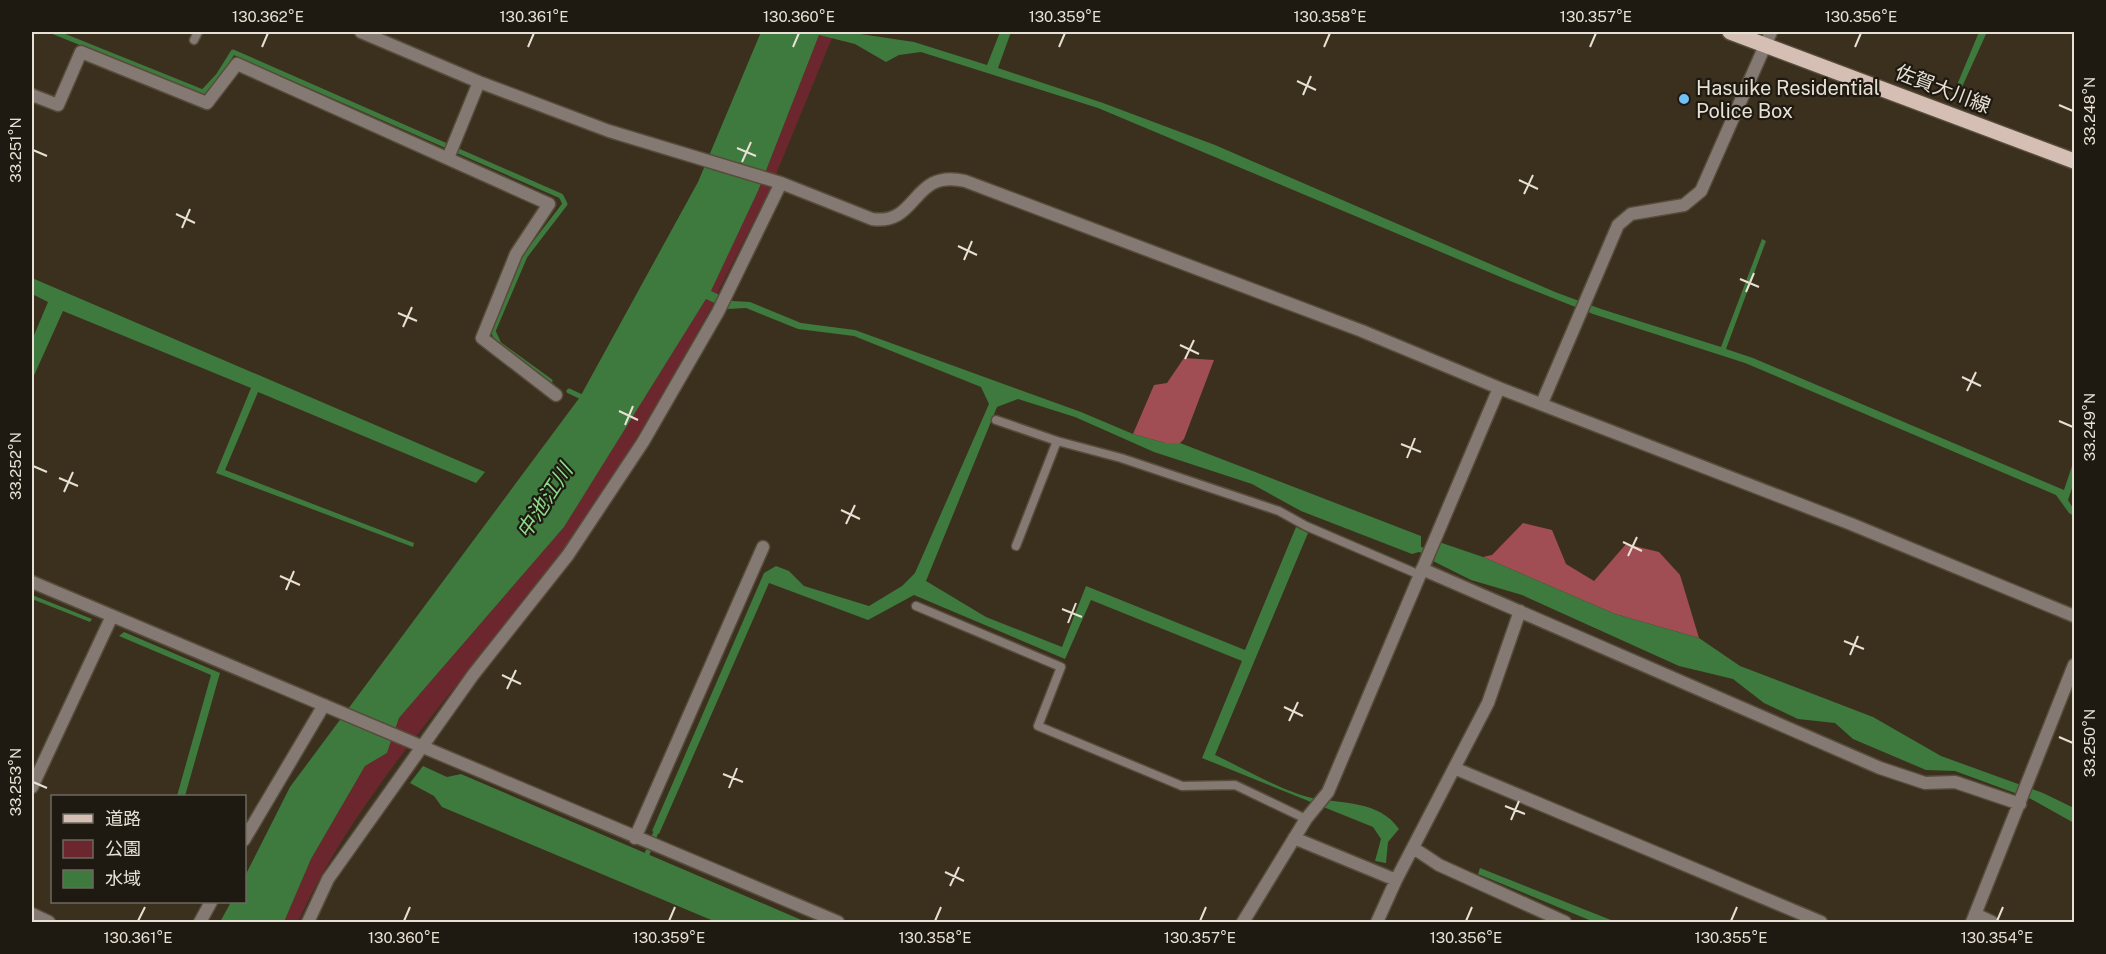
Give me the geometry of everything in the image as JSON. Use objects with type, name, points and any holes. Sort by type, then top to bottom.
[{"type":"main road","name":"佐賀大川線","points":[[1730,32],[1767,38],[2074,161]]},
{"type":"street","points":[[362,32],[479,82],[609,131],[781,183],[872,219],[886,221],[897,218],[926,186],[941,178],[965,181],[1362,331],[1499,388],[1542,403],[2074,616]]},
{"type":"street","points":[[1542,403],[1618,225],[1631,214],[1684,205],[1701,191],[1767,38]]},
{"type":"street","points":[[32,95],[58,105],[81,52],[207,103],[237,64],[451,151],[549,204],[516,254],[482,338],[556,395]]},
{"type":"street","points":[[451,151],[479,82]]},
{"type":"street","points":[[308,922],[328,879],[416,745],[568,555],[643,442],[718,312],[781,183]]},
{"type":"street","points":[[1243,922],[1294,838],[1328,792],[1499,388]]},
{"type":"street","points":[[635,838],[763,547]]},
{"type":"street","points":[[1423,568],[1611,653],[1880,768],[1925,783],[1955,782],[2022,801]]},
{"type":"street","points":[[32,582],[837,922]]},
{"type":"street","points":[[1377,922],[1396,880],[1488,703],[1520,611]]},
{"type":"street","points":[[32,788],[112,616]]},
{"type":"street","points":[[1992,922],[1973,918],[2028,786],[2074,665]]},
{"type":"street","points":[[246,837],[327,706]]},
{"type":"street","points":[[1454,768],[1821,922]]},
{"type":"street","points":[[1294,838],[1396,880]]},
{"type":"street","points":[[1414,849],[1439,865],[1565,922]]},
{"type":"street","points":[[200,922],[210,903]]},
{"type":"street","points":[[32,914],[49,922]]},
{"type":"lane","points":[[996,420],[1057,441],[1121,458],[1279,511],[1306,526],[1423,568]]},
{"type":"lane","points":[[1016,546],[1057,441]]},
{"type":"lane","points":[[916,606],[1061,667],[1038,726],[1182,786],[1215,783],[1235,785],[1310,814]]},
{"type":"green space","points":[[819,35],[832,38],[770,189],[717,294],[711,291],[758,191]]},
{"type":"green space","points":[[706,299],[714,303],[640,433],[600,496],[524,602],[384,779],[352,825],[323,873],[298,922],[284,922],[311,859],[365,766],[387,753],[399,718],[564,527]]},
{"type":"shaded area","points":[[1184,358],[1214,360],[1184,439],[1180,443],[1165,443],[1133,434],[1154,385],[1167,383]]},
{"type":"shaded area","points":[[1523,523],[1552,530],[1566,564],[1594,581],[1626,544],[1659,552],[1680,575],[1699,638],[1615,614],[1483,557],[1492,555]]},
{"type":"water","name":"中池江川","points":[[761,32],[847,32],[914,42],[987,65],[1000,32],[1011,32],[998,68],[1103,103],[1215,145],[1555,292],[1721,347],[1762,239],[1766,241],[1726,349],[1753,358],[2064,490],[2074,460],[2074,482],[2068,500],[2074,510],[2074,516],[2069,513],[2056,495],[1745,363],[1593,314],[1098,108],[921,52],[899,55],[886,62],[855,44],[819,35],[758,191],[711,291],[733,301],[750,302],[801,323],[855,330],[1081,412],[1133,434],[1165,443],[1180,443],[1421,536],[1421,547],[1436,551],[1439,542],[1483,557],[1615,614],[1699,638],[1740,666],[1873,717],[1941,756],[2043,793],[2074,808],[2074,823],[2031,799],[1955,771],[1926,770],[1853,739],[1835,723],[1798,719],[1764,703],[1733,679],[1679,666],[1522,595],[1471,580],[1433,561],[1433,557],[1419,552],[1412,554],[1301,511],[1252,484],[1154,452],[1075,417],[1018,399],[997,407],[926,581],[986,617],[1062,647],[1086,586],[1245,650],[1296,527],[1308,533],[1215,755],[1300,795],[1359,805],[1381,813],[1399,829],[1388,842],[1386,863],[1375,861],[1381,839],[1373,827],[1202,758],[1242,661],[1091,600],[1065,659],[914,595],[868,620],[769,583],[659,834],[652,831],[764,573],[776,566],[789,571],[804,586],[869,606],[902,586],[915,573],[989,404],[981,387],[854,336],[798,329],[746,308],[727,309],[706,299],[564,527],[399,718],[387,753],[365,766],[311,859],[284,922],[220,922],[230,903],[246,903],[246,874],[290,787],[580,397],[698,182]]},
{"type":"water","points":[[1979,32],[1987,32],[1962,87],[1957,85]]},
{"type":"water","points":[[32,278],[485,472],[476,483],[258,392],[225,470],[414,543],[413,547],[216,473],[251,388],[63,311],[32,380],[32,340],[48,302],[32,294]]},
{"type":"water","points":[[32,595],[92,619],[90,622],[32,599]]},
{"type":"water","points":[[124,632],[220,673],[185,795],[177,795],[211,675],[119,636]]},
{"type":"water","points":[[423,766],[447,777],[461,774],[806,922],[716,922],[442,807],[434,796],[410,783]]},
{"type":"water","points":[[1480,868],[1616,922],[1594,922],[1478,874]]},
{"type":"waterway","points":[[54,32],[203,92],[218,76],[233,52],[561,196],[565,204],[525,256],[493,331],[499,344],[550,381]]},
{"type":"waterway","points":[[569,391],[586,399]]},
{"type":"waterway","points":[[647,854],[656,832]]},
{"type":"place","name":"Hasuike Residential Police Box","points":[[1684,99]]}]
